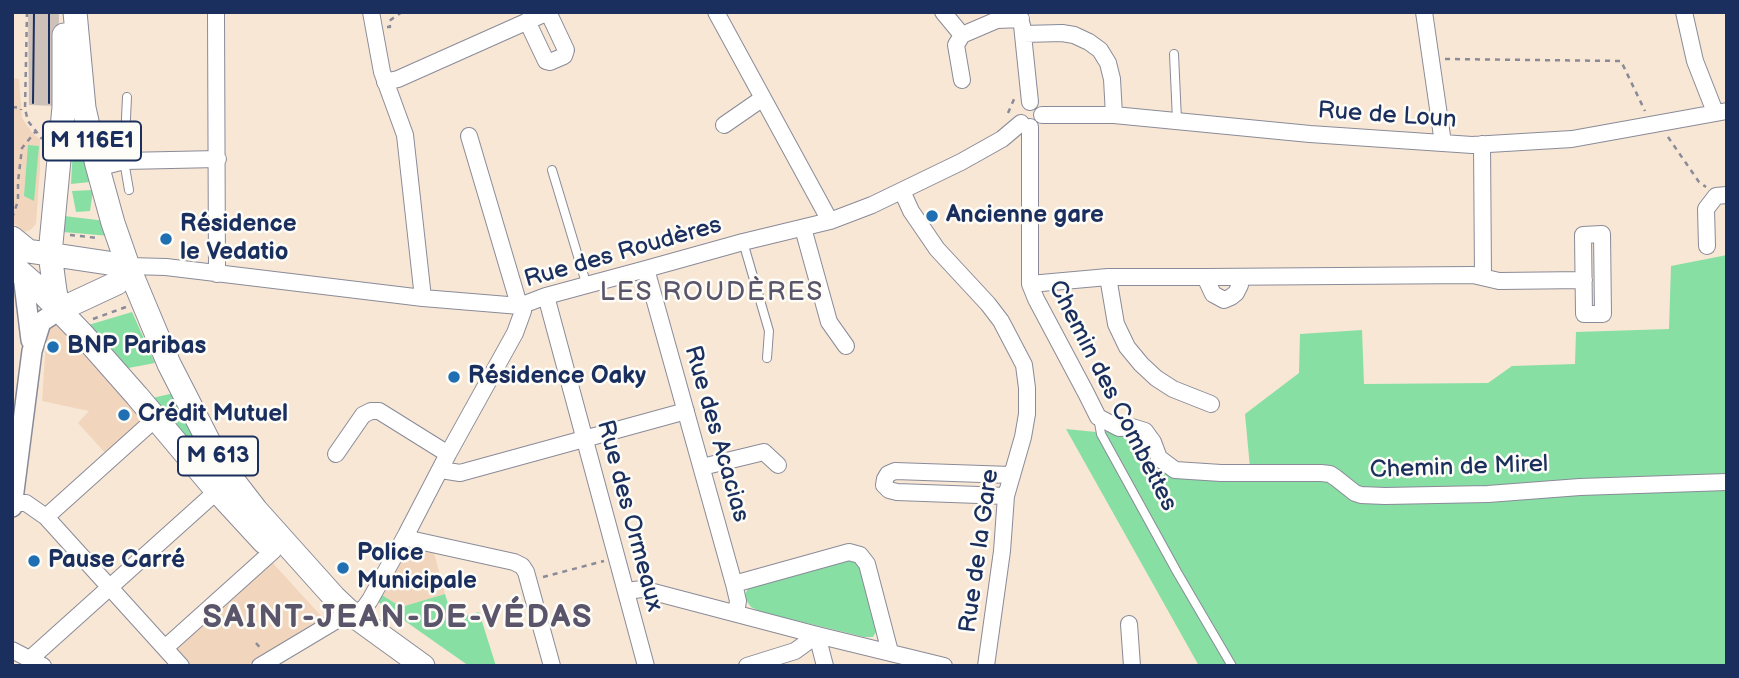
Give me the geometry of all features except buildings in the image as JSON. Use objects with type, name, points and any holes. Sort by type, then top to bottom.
[{"type":"main road","name":"M 116E1","points":[[59,310],[55,291],[25,257],[64,107],[64,12]]},
{"type":"main road","name":"M 116E1","points":[[75,12],[84,108],[113,223],[128,266]]},
{"type":"main road","points":[[25,257],[128,266],[117,283],[59,310]]},
{"type":"main road","name":"M 613","points":[[25,257],[35,285],[155,419],[227,489],[278,546],[334,597],[346,618],[396,666]]},
{"type":"main road","name":"M 613","points":[[128,266],[169,364],[213,450],[227,489]]},
{"type":"main road","name":"M 613","points":[[346,618],[423,666]]},
{"type":"street","points":[[216,12],[217,274]]},
{"type":"street","points":[[370,12],[385,82],[405,135],[423,298]]},
{"type":"street","points":[[716,12],[830,221]]},
{"type":"street","points":[[943,12],[962,35]]},
{"type":"street","points":[[1424,12],[1443,143]]},
{"type":"street","points":[[1684,12],[1695,61],[1721,112]]},
{"type":"street","points":[[962,80],[956,45],[962,35],[997,20],[1022,22],[1074,35],[1100,50],[1108,63],[1112,79],[1114,115]]},
{"type":"street","points":[[385,82],[398,79],[527,21]]},
{"type":"street","points":[[1022,22],[1030,102]]},
{"type":"street","points":[[724,125],[763,99]]},
{"type":"street","points":[[1030,102],[1039,106],[1042,115],[1038,123],[1025,125],[1017,114],[1018,109],[1030,102]]},
{"type":"street","name":"Rue de Loun","points":[[1042,115],[1114,115],[1310,134],[1482,145],[1572,139],[1721,112]]},
{"type":"street","name":"Rue des Roudères","points":[[128,266],[166,267],[423,298],[520,306],[546,296],[830,221],[902,191],[1025,125]]},
{"type":"street","name":"Chemin des Combettes","points":[[1025,125],[1030,284],[1098,417]]},
{"type":"street","points":[[260,666],[365,607],[515,333],[523,311],[469,136]]},
{"type":"street","points":[[1482,145],[1483,277]]},
{"type":"street","points":[[100,175],[105,166],[131,161],[218,159]]},
{"type":"street","name":"Rue de la Gare","points":[[902,191],[911,211],[937,250],[1001,321],[1024,365],[1027,414],[1006,496],[1002,551],[986,666]]},
{"type":"street","points":[[1707,246],[1706,209],[1722,195]]},
{"type":"street","points":[[803,228],[829,322],[846,346]]},
{"type":"street","points":[[25,257],[32,351],[13,505],[26,503],[46,517],[181,666]]},
{"type":"street","name":"Rue des Acacias","points":[[646,269],[734,584],[738,601],[736,613]]},
{"type":"street","points":[[1030,284],[1108,277],[1240,276],[1473,275],[1499,281],[1584,280]]},
{"type":"street","points":[[1205,277],[1213,294],[1224,300],[1236,293],[1240,276]]},
{"type":"street","points":[[1108,277],[1116,324],[1127,347],[1156,378],[1173,389],[1212,404]]},
{"type":"street","name":"Rue des Ormeaux","points":[[546,296],[646,666]]},
{"type":"street","points":[[32,351],[41,322],[59,310]]},
{"type":"street","points":[[336,454],[363,415],[370,411],[380,411],[448,454]]},
{"type":"street","points":[[441,470],[460,473],[686,411]]},
{"type":"street","name":"Chemin de Mirel","points":[[1098,417],[1119,428],[1132,427],[1145,431],[1153,442],[1158,458],[1175,470],[1221,474],[1321,473],[1336,478],[1361,495],[1488,494],[1580,487],[1727,482]]},
{"type":"street","points":[[46,517],[155,419]]},
{"type":"street","points":[[702,467],[764,452],[778,465]]},
{"type":"street","points":[[1006,496],[897,492],[884,485],[888,474],[895,471],[1012,475]]},
{"type":"street","points":[[12,650],[37,662],[109,587],[227,489]]},
{"type":"street","points":[[406,535],[414,540],[522,566],[526,572],[552,666]]},
{"type":"street","points":[[165,648],[278,546]]},
{"type":"street","points":[[734,584],[849,552],[860,555],[867,564],[890,653]]},
{"type":"street","points":[[626,591],[642,589],[944,666]]},
{"type":"street","points":[[1129,624],[1132,666]]},
{"type":"street","points":[[747,666],[795,650],[817,635]]},
{"type":"street","points":[[817,635],[825,666]]},
{"type":"lane","points":[[1174,54],[1177,120]]},
{"type":"lane","points":[[127,97],[131,161],[129,190]]},
{"type":"lane","points":[[552,170],[587,286]]},
{"type":"lane","points":[[743,242],[769,331],[766,358]]},
{"type":"lane","name":"Chemin des Combettes","points":[[1098,417],[1101,434],[1232,666]]},
{"type":"path","points":[[1431,59],[1621,61],[1655,123],[1699,182],[1722,195]]},
{"type":"path","points":[[1002,139],[998,130],[1017,89]]},
{"type":"path","points":[[12,107],[22,110]]},
{"type":"path","points":[[12,218],[18,201],[22,148],[36,131]]},
{"type":"path","points":[[75,328],[82,322],[143,301]]},
{"type":"path","points":[[529,582],[618,558]]},
{"type":"shaded area","points":[[28,12],[59,12],[58,106],[29,105]]},
{"type":"shaded area","points":[[12,78],[19,79],[22,118],[40,139],[36,224],[24,232],[12,222]]},
{"type":"shaded area","points":[[58,324],[144,420],[107,455],[78,423],[89,411],[42,401],[47,326]]},
{"type":"shaded area","points":[[413,550],[434,553],[445,594],[401,607],[382,595],[404,555]]},
{"type":"shaded area","points":[[270,560],[323,618],[246,666],[189,666],[173,648]]},
{"type":"green space","points":[[77,127],[90,182],[71,184],[74,129]]},
{"type":"green space","points":[[28,145],[39,146],[34,201],[24,196]]},
{"type":"green space","points":[[93,190],[90,211],[76,212],[72,191]]},
{"type":"green space","points":[[64,216],[106,221],[110,236],[63,232]]},
{"type":"green space","points":[[1727,255],[1727,666],[1199,666],[1066,429],[1096,432],[1137,430],[1156,461],[1250,468],[1245,414],[1299,373],[1300,334],[1362,330],[1364,384],[1488,383],[1512,366],[1575,364],[1576,332],[1669,329],[1671,266]]},
{"type":"green space","points":[[132,312],[155,363],[123,369],[85,326]]},
{"type":"green space","points":[[174,393],[207,457],[203,460],[148,399]]},
{"type":"green space","points":[[849,559],[861,567],[877,630],[873,637],[761,612],[751,607],[746,600],[745,594],[749,587]]},
{"type":"green space","points":[[445,594],[453,620],[479,612],[496,666],[469,666],[378,602],[382,595],[401,607]]},
{"type":"tram line","points":[[33,103],[34,12]]},
{"type":"tram line","points":[[49,12],[49,103]]},
{"type":"place","name":"Ancienne gare","points":[[932,216]]},
{"type":"place","name":"Résidence le Vedatio","points":[[166,239]]},
{"type":"place","name":"BNP Paribas","points":[[53,347]]},
{"type":"place","name":"Résidence Oaky","points":[[454,377]]},
{"type":"place","name":"Crédit Mutuel","points":[[124,415]]},
{"type":"place","name":"Pause Carré","points":[[34,561]]},
{"type":"place","name":"Police Municipale","points":[[343,568]]},
{"type":"district","name":"LES ROUDÈRES","points":[[712,293]]},
{"type":"district","name":"SAINT-JEAN-DE-VÉDAS","points":[[398,619]]}]
